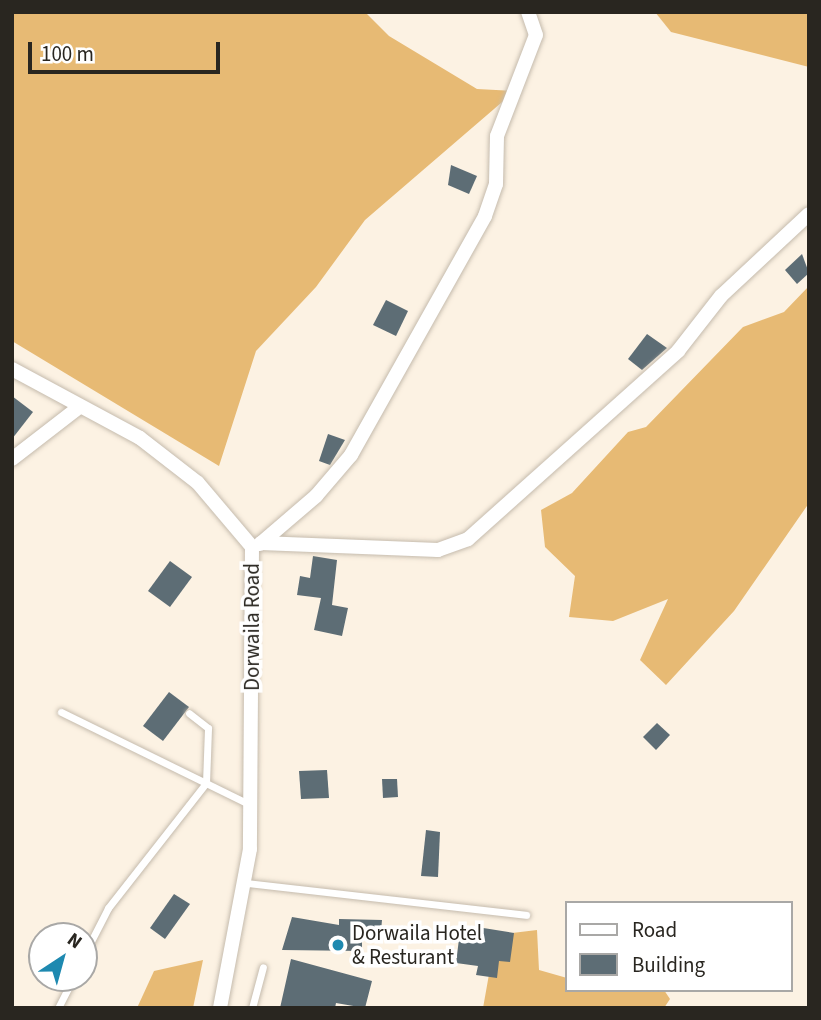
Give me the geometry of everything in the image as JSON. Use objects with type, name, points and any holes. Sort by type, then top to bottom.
[{"type":"street","points":[[257,545],[351,454],[485,216],[496,184],[497,136],[536,35],[528,12]]},
{"type":"street","points":[[257,545],[438,550],[468,539],[678,351],[721,296],[809,214]]},
{"type":"street","name":"Dorwaila Road","points":[[12,369],[78,408],[140,438],[198,483],[257,545],[247,883],[220,1008]]},
{"type":"street","points":[[12,458],[78,408]]},
{"type":"lane","points":[[61,712],[251,805]]},
{"type":"lane","points":[[98,928],[108,908],[206,783],[208,728],[189,713]]},
{"type":"lane","points":[[247,883],[526,915]]},
{"type":"lane","points":[[252,1008],[263,967]]},
{"type":"lane","points":[[58,1008],[66,992]]},
{"type":"shaded area","points":[[12,12],[365,12],[389,36],[477,89],[515,91],[365,220],[316,287],[256,351],[219,466],[12,341]]},
{"type":"shaded area","points":[[655,12],[809,12],[809,67],[671,32]]},
{"type":"shaded area","points":[[809,286],[809,503],[734,611],[666,685],[640,660],[668,599],[613,621],[569,617],[575,576],[545,547],[541,510],[572,493],[628,432],[646,427],[743,327],[784,312]]},
{"type":"shaded area","points":[[537,930],[539,970],[566,978],[566,992],[665,992],[670,999],[664,1008],[483,1008],[496,935]]},
{"type":"shaded area","points":[[203,960],[193,1008],[137,1008],[154,971]]},
{"type":"building","points":[[451,165],[477,176],[469,194],[448,185]]},
{"type":"building","points":[[802,254],[809,273],[797,284],[785,270]]},
{"type":"building","points":[[386,300],[408,311],[396,336],[373,325]]},
{"type":"building","points":[[647,334],[667,348],[642,370],[628,359]]},
{"type":"building","points":[[12,396],[33,412],[12,439]]},
{"type":"building","points":[[328,434],[345,440],[330,465],[319,461]]},
{"type":"building","points":[[313,556],[337,560],[332,605],[348,608],[342,636],[314,630],[321,598],[297,595],[300,576],[310,578]]},
{"type":"building","points":[[170,561],[192,577],[170,607],[148,591]]},
{"type":"building","points":[[169,692],[189,707],[163,741],[143,726]]},
{"type":"building","points":[[657,723],[670,735],[656,750],[643,737]]},
{"type":"building","points":[[327,770],[329,798],[301,799],[299,771]]},
{"type":"building","points":[[382,779],[397,779],[398,797],[383,798]]},
{"type":"building","points":[[426,830],[440,832],[438,877],[421,876]]},
{"type":"building","points":[[174,894],[190,904],[165,939],[150,928]]},
{"type":"building","points":[[292,917],[339,925],[339,919],[382,920],[381,931],[362,930],[362,951],[282,950]]},
{"type":"building","points":[[477,927],[514,933],[510,962],[499,961],[497,978],[476,975],[478,966],[456,963],[460,931],[476,933]]},
{"type":"building","points":[[291,959],[372,981],[365,1008],[336,1003],[335,1008],[280,1008]]},
{"type":"place","name":"Dorwaila Hotel & Resturant","points":[[338,945]]}]
